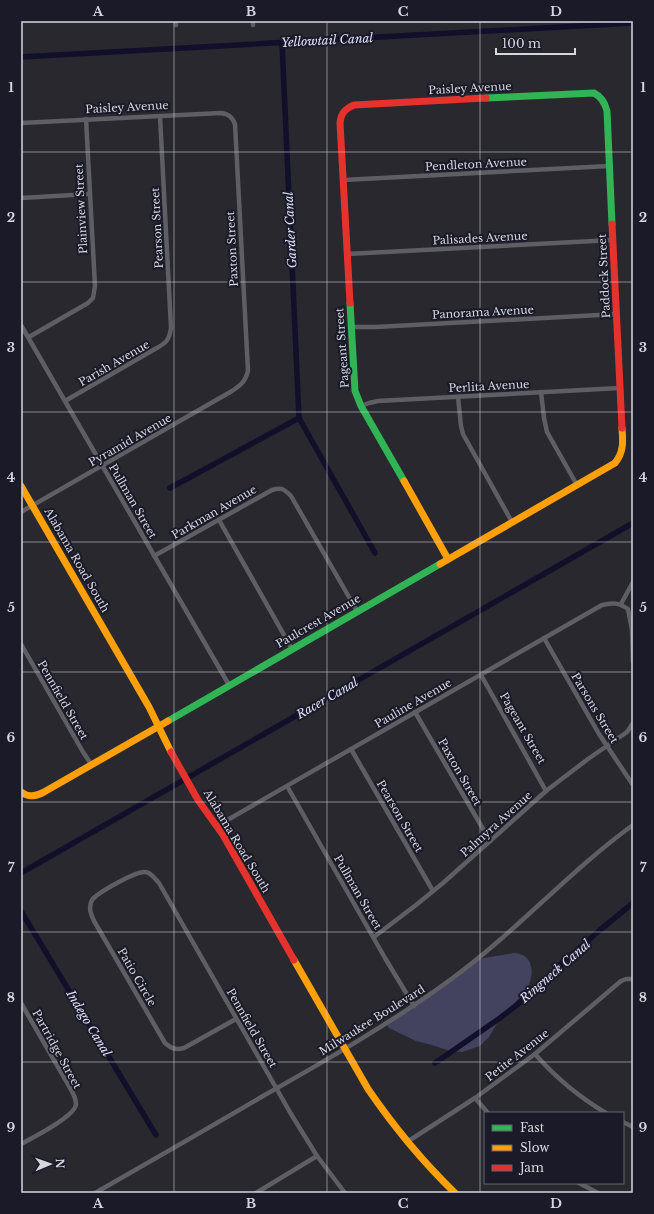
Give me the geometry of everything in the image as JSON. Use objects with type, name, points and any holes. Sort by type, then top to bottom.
[{"type":"street","name":"Paisley Avenue","points":[[343,111],[354,105],[588,93],[600,95]]},
{"type":"street","name":"Paddock Street","points":[[600,95],[606,105],[623,444],[620,457]]},
{"type":"street","name":"Pageant Street","points":[[343,111],[340,123],[355,392],[360,406],[448,559]]},
{"type":"street","name":"Paisley Avenue","points":[[21,123],[221,113],[227,114],[232,118]]},
{"type":"street","name":"Pearson Street","points":[[160,116],[171,328],[170,338]]},
{"type":"street","name":"Paxton Street","points":[[232,118],[235,124],[248,371],[246,380]]},
{"type":"street","name":"Plainview Street","points":[[29,337],[88,303],[93,298],[94,286],[86,119]]},
{"type":"street","name":"Pendleton Avenue","points":[[343,180],[609,166]]},
{"type":"street","points":[[21,198],[90,194]]},
{"type":"street","name":"Palisades Avenue","points":[[347,254],[613,240]]},
{"type":"street","name":"Panorama Avenue","points":[[351,327],[376,327],[617,314]]},
{"type":"street","name":"Pullman Street","points":[[21,325],[229,685]]},
{"type":"street","name":"Parish Avenue","points":[[65,401],[155,350],[166,343],[170,338]]},
{"type":"street","name":"Pyramid Avenue","points":[[21,512],[232,391],[246,380]]},
{"type":"street","name":"Perlita Avenue","points":[[360,406],[378,401],[620,388]]},
{"type":"street","points":[[541,392],[547,432],[577,485]]},
{"type":"street","points":[[458,397],[463,434],[512,522]]},
{"type":"street","name":"Paulcrest Avenue","points":[[23,793],[31,797],[38,795],[615,463],[620,457]]},
{"type":"street","name":"Alabama Road South","points":[[21,486],[149,707],[180,768],[216,826],[379,1106],[426,1164],[456,1193]]},
{"type":"street","name":"Parkman Avenue","points":[[154,556],[272,490],[278,488],[284,489],[291,496],[357,611]]},
{"type":"street","points":[[219,520],[292,649]]},
{"type":"street","points":[[633,582],[621,604],[628,609],[630,616],[633,662]]},
{"type":"street","name":"Pauline Avenue","points":[[216,826],[602,605],[611,602],[621,604]]},
{"type":"street","name":"Parsons Street","points":[[544,638],[606,745],[633,785]]},
{"type":"street","name":"Pennfield Street","points":[[21,644],[91,764]]},
{"type":"street","name":"Pageant Street","points":[[481,675],[546,791]]},
{"type":"street","name":"Paxton Street","points":[[415,712],[490,841]]},
{"type":"street","name":"Palmyra Avenue","points":[[374,937],[433,891],[546,791],[606,745],[627,732],[632,724]]},
{"type":"street","name":"Pearson Street","points":[[351,749],[433,891]]},
{"type":"street","name":"Pullman Street","points":[[287,786],[414,1006]]},
{"type":"street","name":"Milwaukee Boulevard","points":[[95,1193],[357,1042],[414,1006],[478,958],[598,852],[633,825]]},
{"type":"street","name":"Pennfield Street","points":[[146,872],[151,874],[158,883],[317,1156],[345,1193]]},
{"type":"street","name":"Patio Circle","points":[[146,872],[136,873],[97,895],[93,899],[90,907],[94,921],[165,1043],[178,1050],[184,1048],[236,1019]]},
{"type":"street","name":"Petite Avenue","points":[[407,1142],[475,1098],[535,1054],[621,981],[633,979]]},
{"type":"street","name":"Partridge Street","points":[[21,1003],[72,1092],[76,1104],[74,1110],[66,1118],[21,1144]]},
{"type":"street","points":[[535,1054],[552,1073],[605,1112]]},
{"type":"street","points":[[475,1098],[487,1112]]},
{"type":"street","points":[[624,1122],[633,1127]]},
{"type":"street","points":[[256,1193],[317,1156]]},
{"type":"street","points":[[581,1184],[598,1193]]},
{"type":"shaded area","points":[[514,953],[521,954],[529,961],[532,971],[530,983],[527,989],[498,1022],[489,1037],[480,1046],[462,1052],[450,1051],[416,1041],[389,1028],[386,1024],[478,959]]},
{"type":"waterway","name":"Yellowtail Canal","points":[[21,57],[633,23]]},
{"type":"waterway","name":"Garder Canal","points":[[282,43],[299,418],[375,553]]},
{"type":"waterway","name":"Garder Canal","points":[[170,488],[299,418]]},
{"type":"waterway","name":"Racer Canal","points":[[21,873],[633,523]]},
{"type":"waterway","name":"Ringneck Canal","points":[[435,1063],[500,1018],[536,990],[561,964],[633,903]]},
{"type":"waterway","name":"Indego Canal","points":[[21,911],[156,1135]]},
{"type":"traffic: fast","points":[[486,98],[594,93],[601,98],[607,111],[612,224]]},
{"type":"traffic: fast","points":[[350,303],[355,391],[361,406],[404,481]]},
{"type":"traffic: fast","points":[[168,721],[440,564]]},
{"type":"traffic: slow","points":[[440,564],[615,463],[620,455],[623,442],[622,428]]},
{"type":"traffic: slow","points":[[404,481],[448,559]]},
{"type":"traffic: slow","points":[[21,486],[149,707],[171,752]]},
{"type":"traffic: slow","points":[[21,792],[32,796],[38,795],[168,721]]},
{"type":"traffic: slow","points":[[294,960],[368,1089],[409,1143],[431,1169],[455,1193]]},
{"type":"traffic: jam","points":[[350,303],[340,123],[342,114],[354,105],[486,98]]},
{"type":"traffic: jam","points":[[612,224],[622,428]]},
{"type":"traffic: jam","points":[[171,752],[198,800],[223,835],[294,960]]}]
